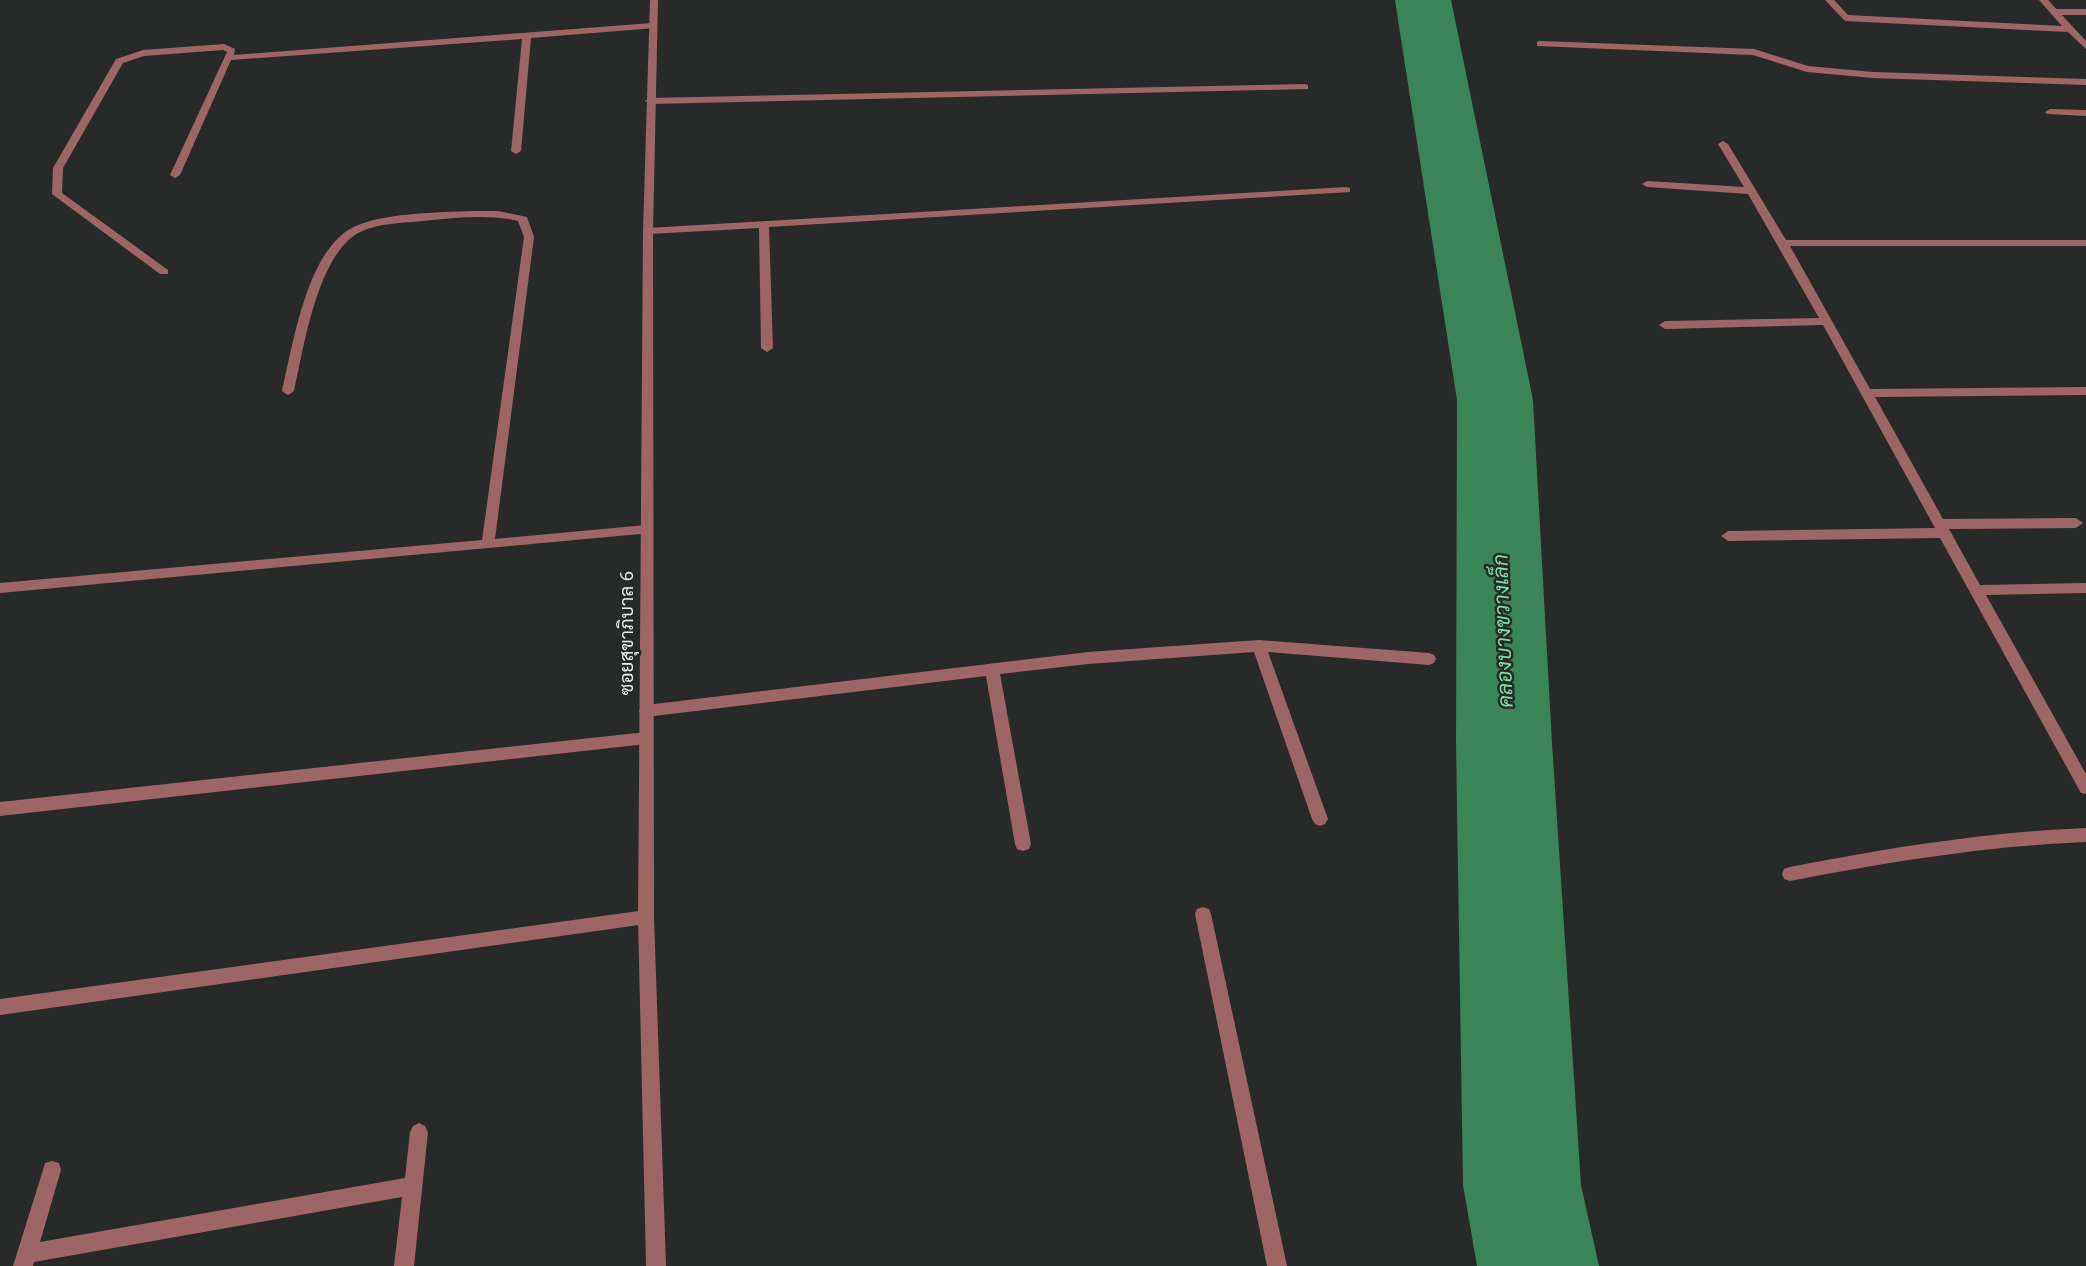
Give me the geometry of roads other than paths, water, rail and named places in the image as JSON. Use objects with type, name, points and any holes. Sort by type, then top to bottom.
[{"type":"street","name":"ซอยสุขาภิบาล 6","points":[[654,0],[648,231],[646,916],[656,1266]]},
{"type":"street","points":[[1829,0],[1845,18],[2070,29]]},
{"type":"street","points":[[2043,0],[2086,46]]},
{"type":"street","points":[[2054,12],[2086,12]]},
{"type":"street","points":[[229,58],[652,26]]},
{"type":"street","points":[[516,151],[527,35]]},
{"type":"street","points":[[1540,44],[1754,52],[1807,69],[1873,75],[2086,82]]},
{"type":"street","points":[[164,272],[57,194],[58,168],[119,61],[143,53],[224,47],[232,51],[175,176]]},
{"type":"street","points":[[650,101],[1305,87]]},
{"type":"street","points":[[2050,112],[2086,113]]},
{"type":"street","points":[[1723,144],[1783,243],[2086,788]]},
{"type":"street","points":[[1647,184],[1751,191]]},
{"type":"street","points":[[648,231],[1346,190]]},
{"type":"street","points":[[288,391],[322,268],[332,248],[353,231],[379,223],[457,215],[503,214],[523,219],[529,237],[488,544]]},
{"type":"street","points":[[764,224],[766,348]]},
{"type":"street","points":[[1783,243],[2086,243]]},
{"type":"street","points":[[1665,325],[1826,321]]},
{"type":"street","points":[[1867,393],[2086,391]]},
{"type":"street","points":[[1728,536],[2076,523]]},
{"type":"street","points":[[0,588],[646,530]]},
{"type":"street","points":[[1977,590],[2086,588]]},
{"type":"street","points":[[646,711],[1088,658],[1259,646],[1429,659]]},
{"type":"street","points":[[1259,646],[1320,819]]},
{"type":"street","points":[[992,670],[1023,844]]},
{"type":"street","points":[[0,809],[646,738]]},
{"type":"street","points":[[1790,874],[1915,849],[1985,839],[2086,835]]},
{"type":"street","points":[[1203,914],[1277,1266]]},
{"type":"street","points":[[0,1007],[646,916]]},
{"type":"street","points":[[404,1266],[419,1132]]},
{"type":"street","points":[[52,1170],[24,1260],[413,1186]]},
{"type":"waterway","name":"คลองบางขวางเล็ก","points":[[1423,0],[1495,400],[1504,743],[1522,1185],[1538,1266]]}]
